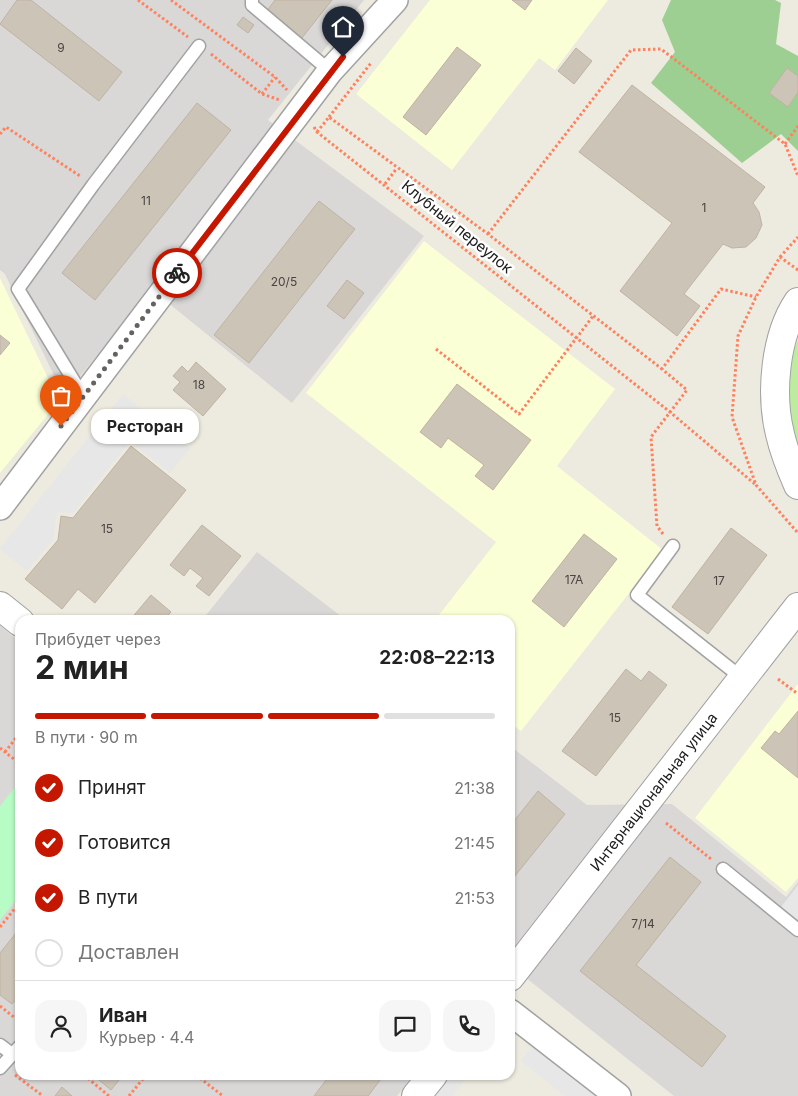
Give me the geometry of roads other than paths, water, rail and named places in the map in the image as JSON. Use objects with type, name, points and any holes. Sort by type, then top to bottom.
[{"type":"street","points":[[0,507],[304,108],[330,71],[395,0]]},
{"type":"street","points":[[798,302],[789,316],[778,350],[776,388],[779,433],[798,485]]},
{"type":"street","points":[[0,606],[15,618]]},
{"type":"street","name":"Интернациональная улица","points":[[515,971],[798,607]]},
{"type":"street","points":[[515,1016],[618,1096]]},
{"type":"street","points":[[416,1096],[428,1080]]},
{"type":"lane","points":[[252,0],[252,6],[330,71]]},
{"type":"lane","points":[[83,396],[18,288],[93,185],[199,46]]},
{"type":"lane","points":[[673,546],[637,595],[742,678]]},
{"type":"lane","points":[[723,869],[798,930]]},
{"type":"lane","points":[[0,1045],[15,1050]]},
{"type":"lane","points":[[1,1067],[15,1051]]},
{"type":"place","name":"Ресторан","points":[[61,426]]}]
